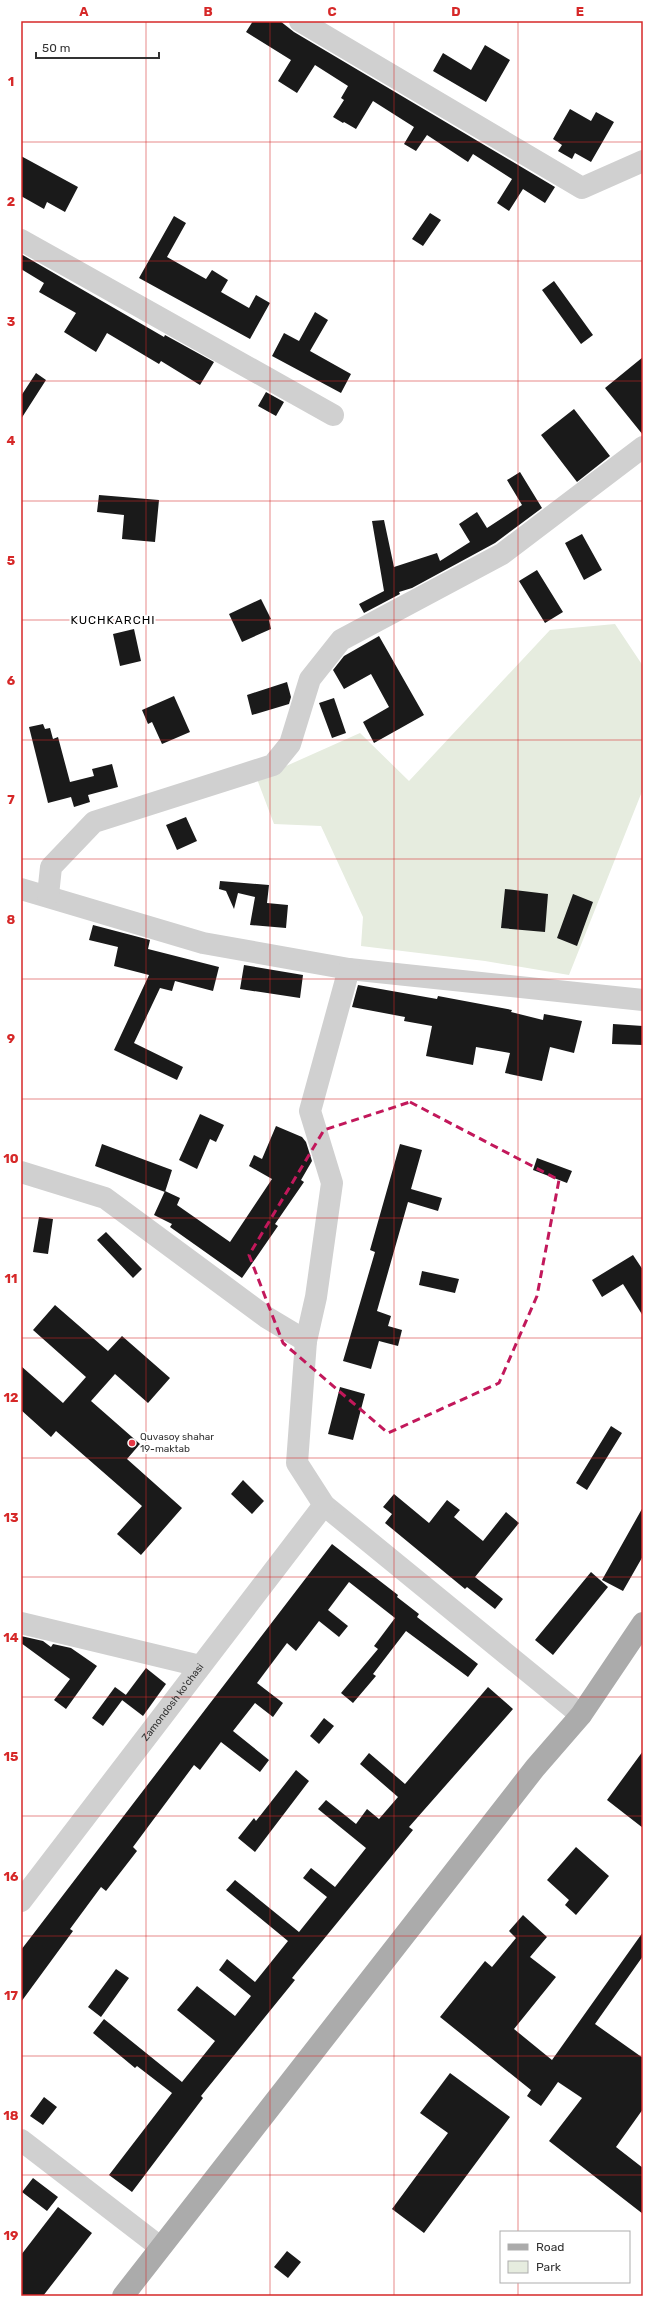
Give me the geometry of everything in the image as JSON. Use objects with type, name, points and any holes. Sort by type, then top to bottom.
[{"type":"main road","points":[[123,2296],[535,1768],[581,1715],[643,1623]]},
{"type":"street","points":[[300,21],[582,188],[643,161]]},
{"type":"street","points":[[21,240],[333,416]]},
{"type":"street","points":[[48,895],[51,867],[94,822],[273,765],[290,744],[310,679],[341,640],[502,554],[643,447]]},
{"type":"street","points":[[21,888],[203,943],[348,969],[643,1000]]},
{"type":"street","points":[[348,969],[310,1111],[332,1183],[316,1297],[306,1341],[297,1463],[324,1505],[581,1715]]},
{"type":"street","points":[[21,1172],[105,1198],[266,1317],[306,1341]]},
{"type":"street","name":"Zamondosh ko'chasi","points":[[21,1901],[324,1505]]},
{"type":"street","points":[[21,1623],[200,1666]]},
{"type":"street","points":[[21,2140],[160,2247]]},
{"type":"highlighted area","points":[[410,1102],[559,1180],[537,1296],[499,1383],[388,1433],[283,1343],[249,1255],[324,1130]]},
{"type":"green space","points":[[615,624],[643,666],[643,789],[569,975],[485,961],[361,946],[363,917],[321,826],[274,824],[257,779],[360,733],[409,781],[550,630]]},
{"type":"building","points":[[253,21],[280,21],[294,32],[555,187],[545,203],[523,189],[509,211],[497,203],[512,179],[473,154],[468,162],[427,135],[416,151],[404,144],[414,127],[373,101],[356,129],[344,122],[343,123],[333,117],[344,100],[341,98],[348,86],[315,65],[297,93],[278,81],[291,60],[246,32]]},
{"type":"building","points":[[485,45],[510,60],[486,102],[433,71],[443,53],[471,70]]},
{"type":"building","points":[[570,109],[591,121],[596,112],[614,122],[591,162],[575,153],[572,159],[558,151],[562,145],[553,139]]},
{"type":"building","points":[[21,156],[78,187],[65,212],[47,202],[44,209],[21,196]]},
{"type":"building","points":[[430,213],[441,220],[423,246],[412,239]]},
{"type":"building","points":[[174,216],[186,223],[167,257],[206,279],[212,270],[228,280],[221,292],[249,308],[256,295],[270,303],[250,339],[139,278]]},
{"type":"building","points":[[21,254],[164,337],[165,335],[214,362],[200,385],[161,361],[159,364],[107,333],[96,352],[64,332],[76,313],[39,292],[44,283],[21,269]]},
{"type":"building","points":[[554,281],[593,335],[581,344],[542,290]]},
{"type":"building","points":[[315,312],[328,320],[310,351],[351,374],[341,393],[272,356],[284,333],[299,341]]},
{"type":"building","points":[[643,357],[643,435],[605,388]]},
{"type":"building","points":[[36,373],[46,380],[21,419],[21,396]]},
{"type":"building","points":[[266,392],[284,402],[276,416],[258,406]]},
{"type":"building","points":[[574,409],[610,456],[577,482],[541,435]]},
{"type":"building","points":[[520,472],[542,508],[495,543],[412,588],[399,592],[400,594],[364,613],[359,604],[384,591],[372,521],[384,520],[394,567],[437,553],[440,561],[470,542],[459,524],[477,512],[487,528],[522,505],[507,480]]},
{"type":"building","points":[[99,495],[159,500],[155,542],[122,539],[124,515],[97,512]]},
{"type":"building","points":[[582,534],[602,570],[584,580],[565,543]]},
{"type":"building","points":[[537,570],[563,612],[545,623],[519,581]]},
{"type":"building","points":[[261,599],[271,619],[269,620],[271,629],[242,642],[229,614]]},
{"type":"building","points":[[134,629],[141,661],[120,666],[113,634]]},
{"type":"building","points":[[379,636],[424,715],[374,743],[363,722],[389,707],[371,674],[344,689],[333,670],[344,656]]},
{"type":"building","points":[[287,682],[291,697],[289,704],[252,715],[247,695]]},
{"type":"building","points":[[174,696],[190,732],[162,744],[152,722],[148,724],[142,710]]},
{"type":"building","points":[[334,698],[346,733],[332,738],[319,703]]},
{"type":"building","points":[[43,724],[45,729],[50,728],[53,739],[58,737],[70,782],[94,776],[92,769],[112,764],[118,787],[88,795],[90,802],[74,807],[71,797],[48,803],[29,727]]},
{"type":"building","points":[[186,817],[197,841],[177,850],[166,825]]},
{"type":"building","points":[[220,881],[269,885],[267,903],[288,905],[286,928],[250,925],[255,897],[238,893],[234,909],[226,891],[219,889]]},
{"type":"building","points":[[505,889],[548,894],[545,932],[501,928]]},
{"type":"building","points":[[573,894],[593,902],[577,946],[557,938]]},
{"type":"building","points":[[93,925],[150,940],[148,949],[219,967],[213,991],[175,981],[172,991],[160,988],[134,1043],[183,1067],[177,1080],[114,1050],[149,975],[114,966],[118,947],[89,940]]},
{"type":"building","points":[[244,965],[303,975],[300,998],[240,989]]},
{"type":"building","points":[[358,985],[437,999],[438,996],[512,1010],[511,1012],[543,1020],[544,1014],[582,1021],[574,1053],[550,1047],[542,1081],[505,1073],[510,1053],[476,1047],[473,1065],[426,1056],[432,1026],[404,1021],[405,1017],[352,1007]]},
{"type":"building","points":[[613,1024],[643,1026],[643,1045],[612,1044]]},
{"type":"building","points":[[200,1114],[224,1125],[216,1142],[210,1139],[197,1169],[179,1160]]},
{"type":"building","points":[[276,1126],[302,1137],[306,1142],[312,1161],[301,1180],[304,1182],[275,1224],[278,1226],[242,1278],[170,1227],[172,1224],[154,1215],[165,1191],[180,1198],[177,1205],[230,1242],[272,1179],[249,1166],[254,1155],[262,1159]]},
{"type":"building","points":[[102,1144],[172,1170],[165,1192],[95,1166]]},
{"type":"building","points":[[400,1144],[422,1150],[411,1189],[442,1198],[438,1211],[408,1202],[377,1311],[391,1316],[388,1326],[402,1330],[398,1346],[379,1341],[371,1369],[343,1361],[375,1252],[370,1250]]},
{"type":"building","points":[[537,1158],[572,1171],[567,1183],[533,1170]]},
{"type":"building","points":[[39,1217],[53,1219],[48,1254],[33,1252]]},
{"type":"building","points":[[106,1232],[142,1269],[133,1278],[97,1240]]},
{"type":"building","points":[[633,1255],[643,1270],[643,1316],[623,1284],[602,1297],[592,1280]]},
{"type":"building","points":[[422,1271],[459,1279],[455,1293],[419,1285]]},
{"type":"building","points":[[55,1305],[108,1351],[122,1336],[170,1378],[148,1403],[115,1374],[91,1401],[140,1444],[127,1459],[182,1508],[141,1555],[117,1534],[142,1506],[56,1431],[51,1437],[21,1410],[21,1366],[63,1403],[86,1377],[33,1330]]},
{"type":"building","points":[[340,1387],[365,1394],[353,1440],[328,1434]]},
{"type":"building","points":[[611,1426],[622,1433],[587,1490],[576,1483]]},
{"type":"building","points":[[243,1480],[264,1501],[252,1514],[231,1494]]},
{"type":"building","points":[[394,1494],[429,1523],[447,1500],[460,1510],[454,1517],[483,1541],[506,1512],[519,1523],[475,1577],[503,1599],[495,1609],[467,1587],[465,1589],[385,1523],[392,1514],[383,1507]]},
{"type":"building","points":[[643,1507],[643,1556],[623,1591],[602,1580]]},
{"type":"building","points":[[332,1544],[398,1595],[397,1597],[419,1614],[417,1617],[478,1664],[468,1677],[406,1631],[373,1674],[376,1676],[353,1703],[341,1693],[378,1649],[374,1646],[395,1618],[349,1582],[328,1610],[348,1626],[339,1637],[319,1621],[296,1651],[287,1643],[257,1683],[283,1703],[273,1717],[255,1703],[233,1731],[269,1760],[260,1772],[221,1742],[200,1770],[194,1765],[133,1847],[137,1851],[106,1891],[101,1887],[70,1929],[73,1931],[21,2002],[21,1950]]},
{"type":"building","points":[[591,1572],[608,1587],[553,1655],[535,1640]]},
{"type":"building","points":[[21,1636],[43,1641],[51,1647],[53,1644],[71,1648],[97,1666],[66,1709],[54,1700],[70,1679],[21,1643]]},
{"type":"building","points":[[146,1668],[166,1684],[143,1716],[122,1700]]},
{"type":"building","points":[[115,1687],[126,1695],[103,1726],[92,1718]]},
{"type":"building","points":[[488,1687],[513,1709],[409,1827],[413,1830],[292,1978],[295,1980],[201,2096],[203,2098],[132,2192],[109,2175],[172,2093],[137,2066],[135,2068],[93,2033],[104,2019],[182,2082],[215,2041],[177,2010],[197,1986],[235,2016],[251,1996],[219,1970],[227,1959],[255,1982],[288,1941],[226,1890],[235,1880],[299,1932],[327,1897],[303,1878],[311,1868],[335,1887],[366,1848],[318,1809],[326,1800],[356,1824],[367,1809],[379,1819],[398,1797],[360,1764],[369,1753],[405,1784]]},
{"type":"building","points":[[324,1718],[334,1726],[319,1744],[310,1736]]},
{"type":"building","points":[[643,1751],[643,1828],[607,1800]]},
{"type":"building","points":[[296,1770],[309,1781],[255,1852],[238,1838],[254,1818],[256,1821]]},
{"type":"building","points":[[576,1847],[609,1876],[576,1915],[565,1905],[569,1900],[547,1880]]},
{"type":"building","points":[[523,1915],[547,1937],[530,1957],[556,1977],[514,2029],[552,2060],[643,1932],[643,1956],[595,2024],[643,2058],[643,2109],[616,2147],[643,2168],[643,2214],[549,2141],[582,2098],[558,2082],[541,2106],[527,2096],[531,2090],[440,2017],[485,1961],[492,1967],[516,1938],[509,1931]]},
{"type":"building","points":[[116,1969],[129,1978],[101,2017],[88,2007]]},
{"type":"building","points":[[450,2073],[510,2117],[424,2233],[392,2209],[448,2133],[420,2113]]},
{"type":"building","points":[[44,2097],[57,2107],[43,2125],[30,2116]]},
{"type":"building","points":[[33,2178],[58,2197],[47,2211],[22,2192]]},
{"type":"building","points":[[58,2207],[92,2233],[43,2296],[21,2296],[21,2255]]},
{"type":"building","points":[[287,2251],[301,2262],[288,2278],[274,2267]]},
{"type":"place","name":"Quvasoy shahar 19-maktab","points":[[132,1443]]},
{"type":"district","name":"KUCHKARCHI","points":[[113,620]]}]
